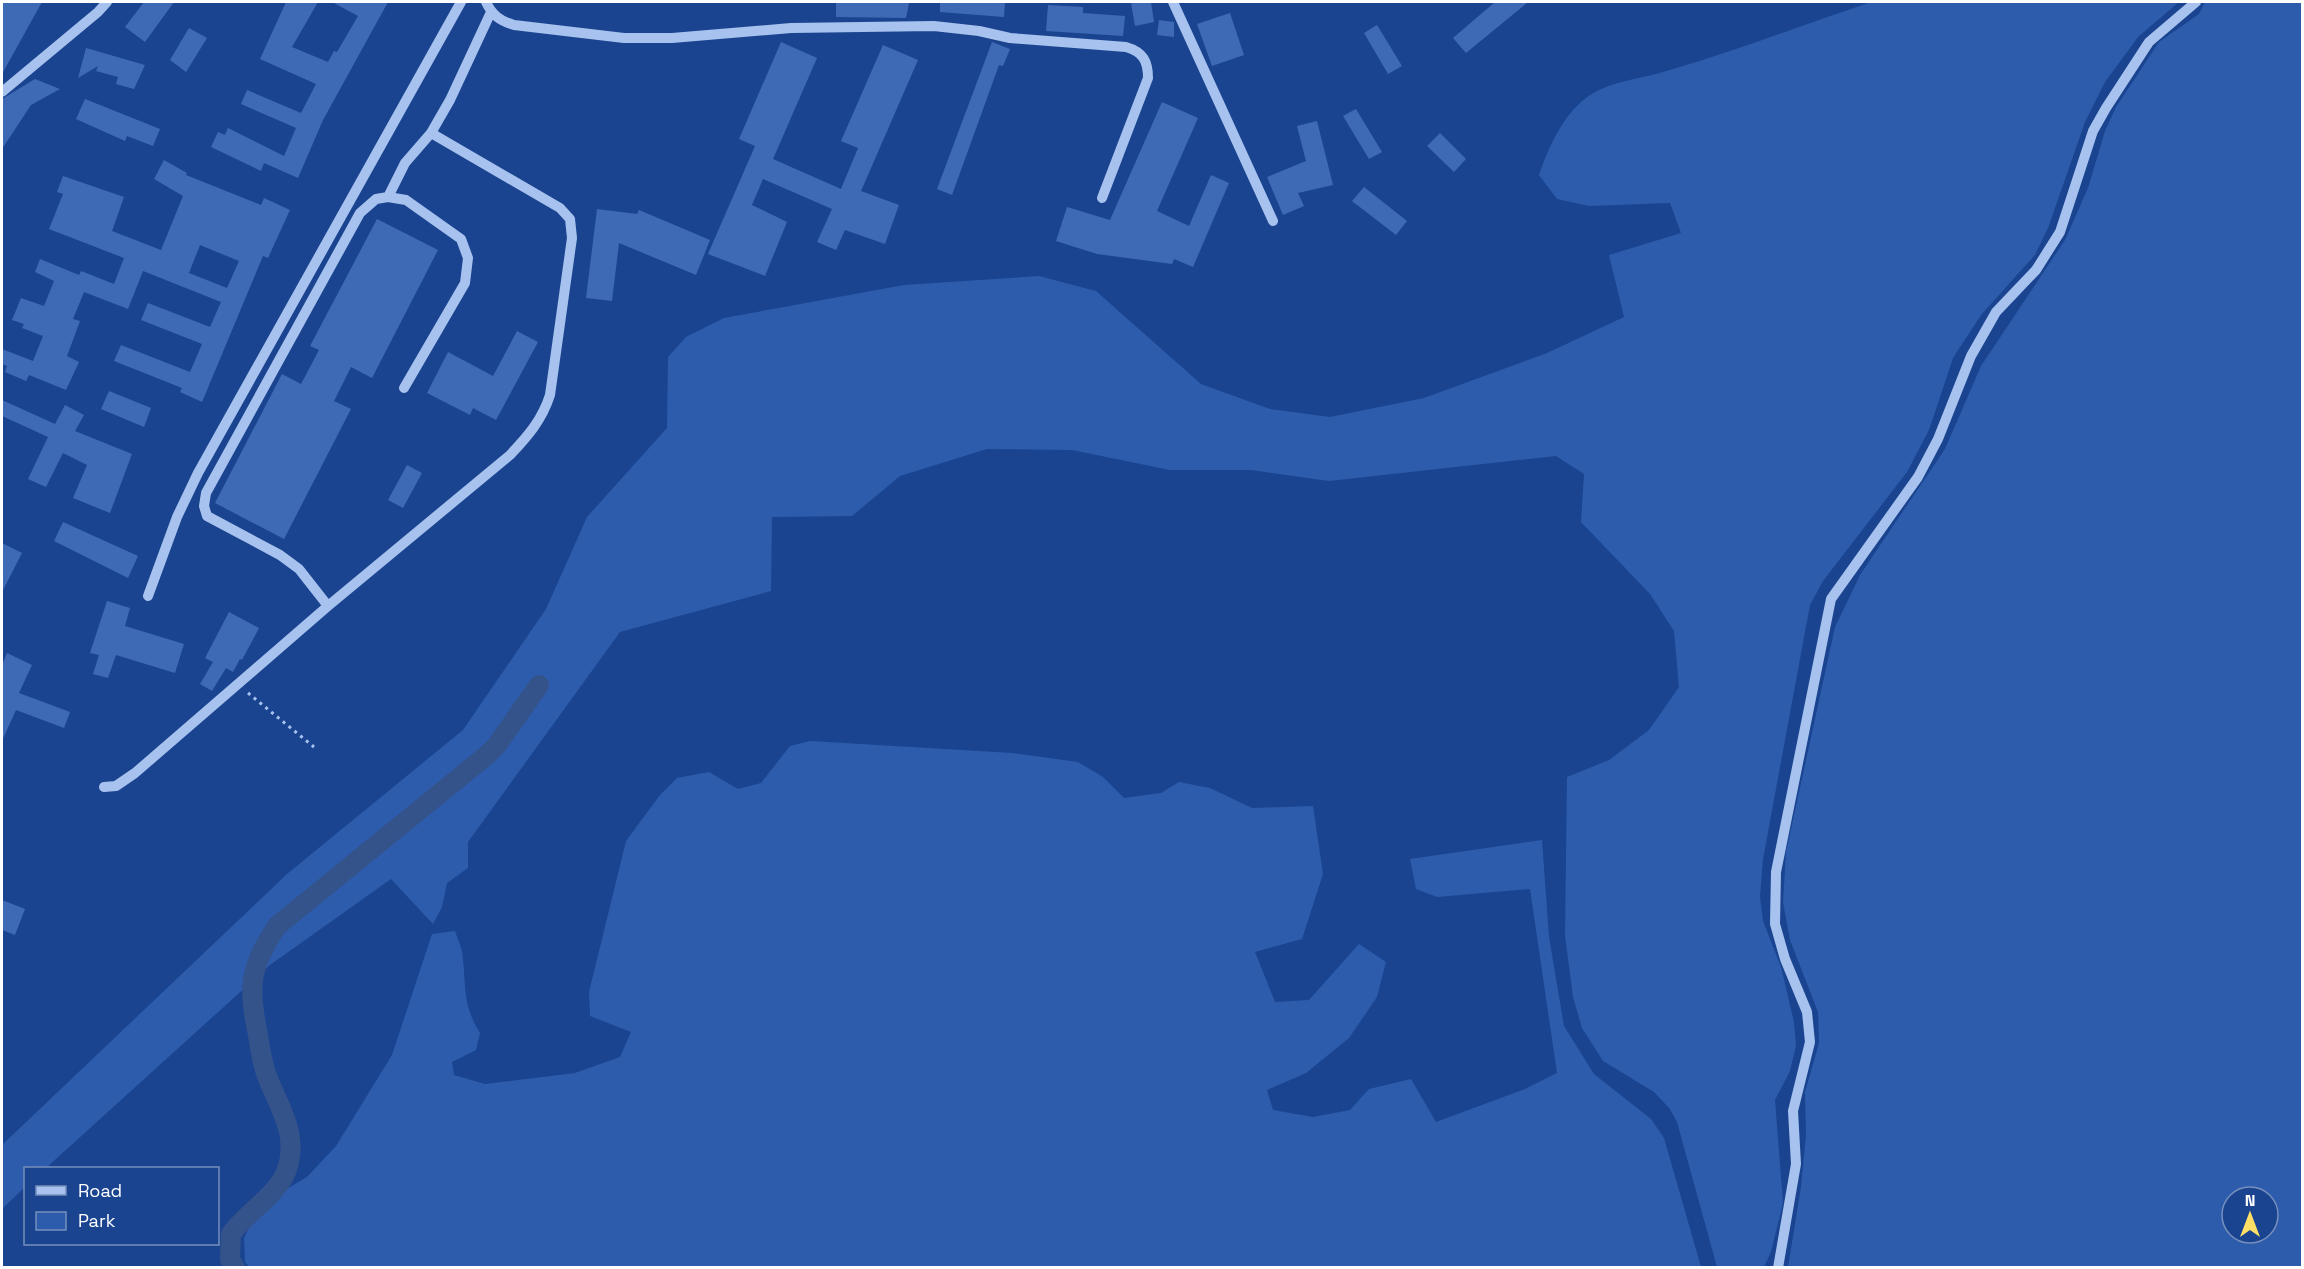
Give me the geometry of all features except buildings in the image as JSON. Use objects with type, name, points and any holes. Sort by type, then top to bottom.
[{"type":"street","points":[[2,92],[107,2]]},
{"type":"street","points":[[148,596],[177,517],[198,473],[461,2]]},
{"type":"street","points":[[1173,2],[1273,221]]},
{"type":"street","points":[[1778,1268],[1796,1164],[1793,1111],[1810,1042],[1808,1012],[1785,959],[1775,924],[1776,872],[1831,599],[1918,477],[1938,439],[1971,356],[1996,312],[2036,270],[2060,232],[2093,131],[2106,108],[2149,42],[2196,2]]},
{"type":"street","points":[[388,197],[405,163],[431,133],[450,100],[489,7],[502,21],[514,26],[624,38],[672,38],[790,28],[934,26],[1010,38],[1126,47],[1139,51],[1148,64],[1148,78],[1102,198]]},
{"type":"street","points":[[104,787],[116,786],[135,773],[328,606],[510,454],[532,432],[545,410],[550,395],[572,238],[570,219],[560,208],[431,133]]},
{"type":"street","points":[[328,606],[299,569],[207,516],[204,506],[206,493],[360,213],[376,199],[388,197],[406,200],[461,239],[468,258],[465,283],[405,387]]},
{"type":"path","points":[[237,684],[314,747]]},
{"type":"green space","points":[[1871,2],[2179,2],[2138,37],[2105,82],[2085,122],[2048,228],[2035,255],[1981,315],[1953,358],[1929,430],[1907,472],[1823,581],[1810,605],[1763,859],[1760,896],[1763,921],[1781,967],[1794,1022],[1796,1046],[1790,1071],[1775,1100],[1783,1203],[1771,1252],[1764,1267],[1717,1267],[1677,1122],[1670,1109],[1654,1092],[1603,1061],[1582,1028],[1573,997],[1565,935],[1567,777],[1609,760],[1649,730],[1679,687],[1674,631],[1650,594],[1581,522],[1584,474],[1556,456],[1329,481],[1251,470],[1170,470],[1072,450],[987,449],[900,476],[852,516],[772,517],[771,591],[620,632],[468,842],[468,868],[447,883],[442,907],[433,924],[391,879],[270,965],[47,1167],[24,1167],[24,1188],[2,1209],[2,1145],[287,874],[463,730],[546,609],[587,517],[667,428],[668,357],[686,337],[724,318],[904,285],[1039,276],[1096,291],[1201,384],[1270,409],[1330,417],[1424,398],[1547,353],[1624,317],[1609,255],[1681,233],[1670,203],[1589,206],[1557,199],[1539,175],[1563,123],[1577,105],[1586,98],[1613,84],[1715,56]]},
{"type":"green space","points":[[2205,2],[2302,2],[2302,1267],[1788,1267],[1801,1187],[1806,1135],[1805,1092],[1819,1043],[1818,1012],[1790,940],[1783,902],[1786,852],[1835,627],[1860,575],[1945,449],[1981,366],[2065,240],[2088,188],[2105,131],[2116,107],[2159,42],[2199,14]]},
{"type":"green space","points":[[810,741],[1012,753],[1078,762],[1103,777],[1124,798],[1161,793],[1179,782],[1210,788],[1252,808],[1313,806],[1323,874],[1302,939],[1255,952],[1275,1002],[1309,1000],[1359,944],[1386,962],[1377,997],[1349,1038],[1306,1073],[1267,1090],[1273,1110],[1313,1117],[1350,1110],[1369,1089],[1411,1079],[1436,1122],[1525,1089],[1557,1073],[1530,889],[1437,897],[1416,889],[1410,859],[1542,840],[1549,937],[1564,1026],[1594,1074],[1651,1119],[1664,1138],[1701,1267],[249,1267],[245,1262],[244,1238],[254,1218],[270,1199],[307,1177],[336,1146],[392,1055],[432,934],[455,931],[463,956],[468,1006],[480,1033],[476,1050],[452,1062],[454,1075],[485,1084],[575,1073],[620,1057],[631,1032],[590,1016],[589,992],[626,841],[660,795],[677,778],[709,772],[738,789],[761,783],[790,746]]},
{"type":"waterway","points":[[235,1268],[230,1259],[231,1234],[275,1189],[286,1172],[290,1159],[289,1134],[265,1071],[253,1004],[253,978],[261,954],[277,926],[487,755],[497,745],[539,685]]}]
